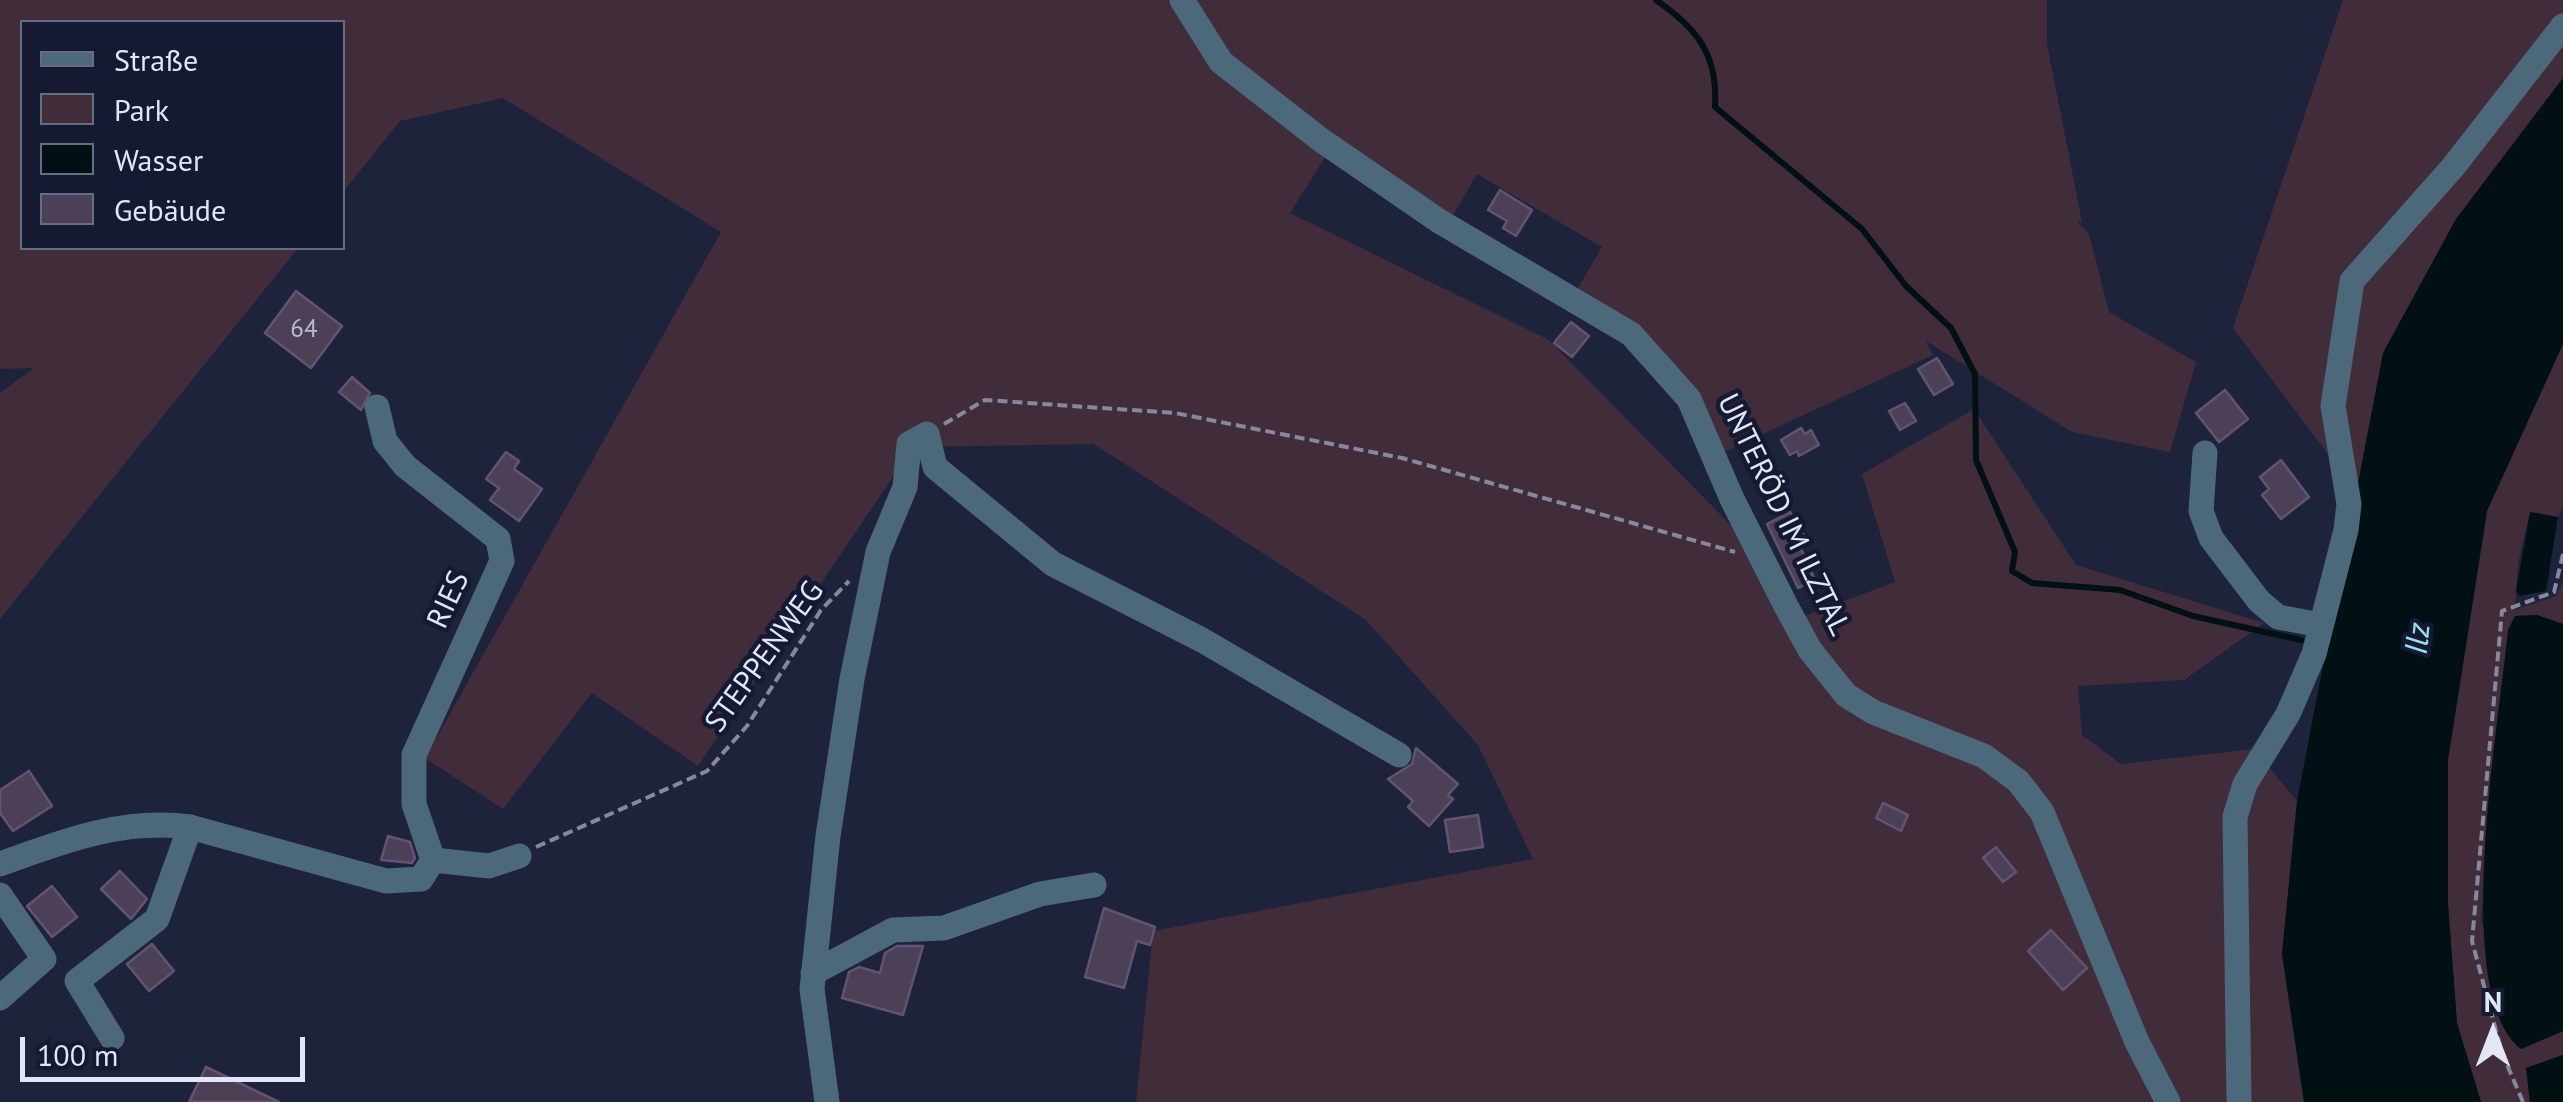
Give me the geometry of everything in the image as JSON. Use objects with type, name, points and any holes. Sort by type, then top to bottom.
[{"type":"street","name":"UNTERÖD IM ILZTAL","points":[[1182,0],[1221,62],[1320,140],[1438,221],[1631,334],[1689,399],[1732,499],[1810,650],[1846,695],[1873,712],[1984,756],[2018,781],[2042,812],[2138,1042],[2168,1102]]},
{"type":"street","points":[[2239,1102],[2235,817],[2245,784],[2294,699],[2314,654],[2349,504],[2333,406],[2352,281],[2453,167],[2563,26]]},
{"type":"street","name":"RIES","points":[[378,407],[386,440],[406,466],[498,539],[502,562],[414,755],[414,804],[433,860]]},
{"type":"street","points":[[826,1102],[813,1022],[813,973],[841,745],[878,552],[904,487],[909,444],[927,434],[935,467],[1053,564],[1202,640],[1399,755]]},
{"type":"street","points":[[2205,453],[2201,512],[2211,538],[2259,601],[2278,617],[2320,625]]},
{"type":"street","points":[[11,853],[153,822],[190,827],[386,880],[421,879],[433,860],[489,866],[519,856]]},
{"type":"street","points":[[112,1038],[77,981],[157,919],[190,827]]},
{"type":"street","points":[[813,973],[893,930],[944,928],[1040,894],[1094,885]]},
{"type":"street","points":[[0,896],[44,959],[0,998]]},
{"type":"path","points":[[927,434],[986,400],[1174,413],[1402,458],[1766,560]]},
{"type":"path","name":"STEPPENWEG","points":[[519,856],[562,832],[671,790],[706,771],[747,726],[822,610],[878,552]]},
{"type":"path","points":[[2523,1102],[2502,1053],[2472,941],[2502,611],[2554,592],[2563,554]]},
{"type":"green space","points":[[0,0],[2047,0],[2047,44],[2082,222],[2077,221],[2089,234],[2109,312],[2196,362],[2170,452],[2072,432],[1926,341],[1933,355],[1726,451],[1709,439],[1689,399],[1573,296],[1602,247],[1477,174],[1449,223],[1327,154],[1290,213],[1549,340],[1765,560],[1804,616],[1895,582],[1862,474],[1974,409],[2076,565],[2264,623],[2184,680],[2078,686],[2082,735],[2121,764],[2254,749],[2297,801],[2282,954],[2304,1102],[1136,1102],[1153,931],[1533,859],[1478,745],[1366,620],[1094,444],[913,447],[698,766],[592,693],[503,809],[425,758],[721,232],[503,98],[400,121],[345,190],[345,20],[20,20],[20,250],[296,250],[0,619],[0,393],[34,368],[0,369]]},
{"type":"green space","points":[[2343,0],[2563,0],[2563,78],[2456,219],[2383,353],[2358,494],[2233,328]]},
{"type":"green space","points":[[2563,344],[2563,507],[2558,517],[2530,512],[2518,564],[2515,610],[2556,596],[2563,580],[2563,624],[2537,615],[2515,616],[2508,630],[2481,920],[2521,1049],[2563,1031],[2563,1055],[2526,1068],[2530,1102],[2481,1102],[2457,1023],[2448,904],[2448,760],[2487,511]]},
{"type":"water","name":"Ilz","points":[[2563,78],[2563,344],[2487,511],[2448,760],[2448,904],[2457,1023],[2481,1102],[2304,1102],[2282,954],[2297,801],[2383,353],[2456,219]]},
{"type":"water","points":[[2530,512],[2558,517],[2546,591],[2519,596],[2516,591]]},
{"type":"water","points":[[2537,615],[2563,624],[2563,1031],[2521,1049],[2500,1019],[2488,972],[2485,852],[2508,630],[2515,616]]},
{"type":"water","points":[[2563,1055],[2563,1102],[2530,1102],[2526,1068]]},
{"type":"building","points":[[1500,190],[1532,210],[1516,236],[1503,228],[1507,221],[1488,210]]},
{"type":"building","points":[[296,291],[342,326],[311,368],[265,333]]},
{"type":"building","points":[[1571,322],[1589,336],[1572,357],[1554,343]]},
{"type":"building","points":[[1937,358],[1953,384],[1934,395],[1918,369]]},
{"type":"building","points":[[352,377],[370,393],[361,410],[339,392]]},
{"type":"building","points":[[2225,390],[2248,419],[2219,442],[2196,413]]},
{"type":"building","points":[[1905,403],[1916,421],[1900,430],[1889,411]]},
{"type":"building","points":[[1801,428],[1805,434],[1811,430],[1819,445],[1799,456],[1797,451],[1790,455],[1781,440]]},
{"type":"building","points":[[506,452],[519,461],[514,469],[542,489],[519,521],[490,500],[499,488],[486,479]]},
{"type":"building","points":[[2281,460],[2309,497],[2281,519],[2262,495],[2269,489],[2260,477]]},
{"type":"building","points":[[1790,512],[1804,536],[1797,540],[1815,580],[1798,588],[1767,524]]},
{"type":"building","points":[[1416,748],[1458,784],[1448,795],[1453,799],[1429,826],[1408,807],[1413,801],[1388,779],[1412,764]]},
{"type":"building","points":[[29,771],[52,806],[13,831],[0,813],[0,790]]},
{"type":"building","points":[[1883,803],[1908,815],[1901,831],[1876,818]]},
{"type":"building","points":[[1478,815],[1483,847],[1450,852],[1445,820]]},
{"type":"building","points":[[388,836],[410,842],[415,858],[412,863],[381,860]]},
{"type":"building","points":[[1996,847],[2016,872],[2003,882],[1983,858]]},
{"type":"building","points":[[120,871],[147,899],[131,919],[101,889]]},
{"type":"building","points":[[52,886],[77,917],[52,937],[27,906]]},
{"type":"building","points":[[1104,908],[1155,927],[1150,945],[1137,941],[1124,988],[1085,977]]},
{"type":"building","points":[[2051,930],[2087,968],[2063,990],[2028,951]]},
{"type":"building","points":[[152,944],[174,971],[149,991],[127,964]]},
{"type":"building","points":[[897,946],[923,946],[903,1015],[842,998],[849,972],[859,967],[880,973],[885,953]]},
{"type":"building","points":[[206,1067],[279,1102],[189,1102]]},
{"type":"waterway","points":[[1656,0],[1683,22],[1702,45],[1713,72],[1715,107],[1862,229],[1906,286],[1951,328],[1975,374],[1976,460],[2015,552],[2012,571],[2032,583],[2120,590],[2193,616],[2301,640]]}]
